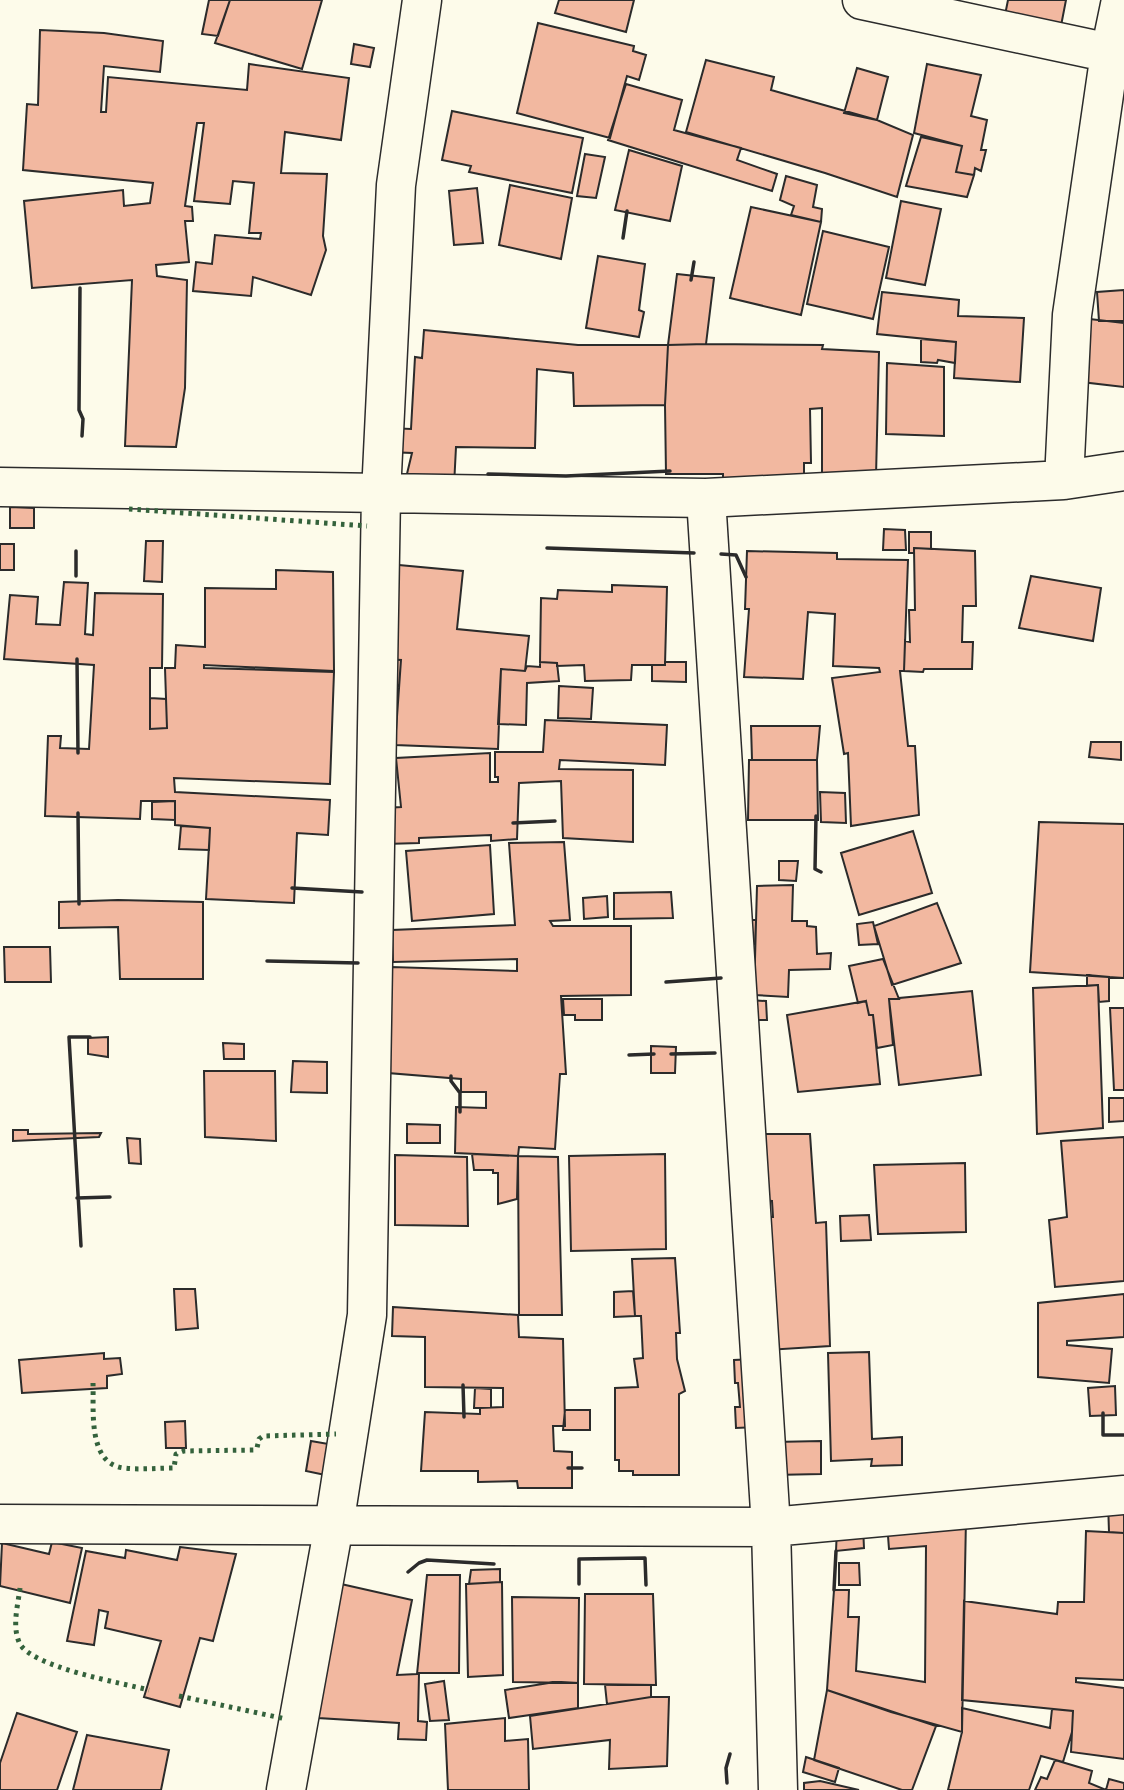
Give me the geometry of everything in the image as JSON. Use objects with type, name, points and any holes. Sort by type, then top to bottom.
[{"type":"street","points":[[286,1790],[334,1525],[367,1315],[381,494],[396,185],[422,0]]},
{"type":"street","points":[[862,0],[1110,53]]},
{"type":"street","points":[[1064,480],[1072,315],[1110,53],[1121,0]]},
{"type":"street","points":[[0,487],[706,498],[1064,480],[1124,471]]},
{"type":"street","points":[[706,498],[771,1527],[778,1790]]},
{"type":"street","points":[[0,1524],[771,1527],[1124,1495]]},
{"type":"building","points":[[209,0],[230,0],[218,36],[202,34]]},
{"type":"building","points":[[230,0],[322,0],[302,69],[215,43]]},
{"type":"building","points":[[559,0],[634,0],[626,32],[555,13]]},
{"type":"building","points":[[1008,0],[1066,0],[1060,31],[1004,20]]},
{"type":"building","points":[[538,23],[634,46],[633,51],[646,55],[639,80],[627,76],[610,138],[517,113]]},
{"type":"building","points":[[40,30],[104,33],[163,41],[160,72],[104,66],[101,112],[106,112],[108,77],[247,90],[249,64],[349,78],[341,140],[285,132],[281,173],[327,174],[323,236],[326,250],[311,295],[253,277],[251,296],[193,291],[196,262],[212,264],[215,235],[260,239],[261,233],[249,233],[254,183],[233,181],[230,204],[194,201],[204,123],[197,123],[185,206],[192,207],[193,221],[185,221],[189,262],[156,265],[157,276],[187,280],[185,388],[176,447],[125,446],[132,280],[32,288],[24,201],[123,190],[124,206],[150,203],[153,183],[23,170],[27,104],[38,105]]},
{"type":"building","points":[[354,44],[374,48],[370,67],[351,64]]},
{"type":"building","points":[[706,60],[774,77],[771,90],[877,120],[913,135],[897,197],[686,132]]},
{"type":"building","points":[[927,64],[981,75],[971,116],[987,120],[981,150],[986,150],[981,171],[975,168],[974,175],[956,172],[962,146],[914,133]]},
{"type":"building","points":[[857,68],[888,77],[877,120],[844,113]]},
{"type":"building","points":[[626,84],[682,100],[674,130],[741,148],[737,160],[777,174],[772,191],[608,140]]},
{"type":"building","points":[[452,111],[583,138],[572,193],[469,172],[471,166],[442,160]]},
{"type":"building","points":[[921,137],[962,146],[956,172],[974,175],[967,197],[906,186]]},
{"type":"building","points":[[629,150],[682,166],[670,221],[615,210]]},
{"type":"building","points":[[585,154],[605,157],[596,198],[577,196]]},
{"type":"building","points":[[786,176],[817,185],[813,207],[822,209],[821,222],[791,215],[794,206],[780,200]]},
{"type":"building","points":[[510,185],[572,198],[561,259],[499,245]]},
{"type":"building","points":[[477,188],[483,243],[454,245],[449,191]]},
{"type":"building","points":[[901,201],[941,209],[925,285],[886,278]]},
{"type":"building","points":[[751,207],[821,222],[801,315],[730,298]]},
{"type":"building","points":[[823,231],[889,247],[873,319],[807,304]]},
{"type":"building","points":[[598,256],[645,264],[639,310],[644,312],[639,337],[586,328]]},
{"type":"building","points":[[677,274],[714,278],[706,344],[668,345]]},
{"type":"building","points":[[1124,290],[1124,321],[1099,321],[1097,292]]},
{"type":"building","points":[[882,292],[959,300],[958,316],[1024,318],[1020,382],[954,378],[956,342],[877,334]]},
{"type":"building","points":[[1081,318],[1124,323],[1124,387],[1073,381]]},
{"type":"building","points":[[424,330],[578,345],[668,345],[665,405],[574,406],[573,373],[537,369],[535,448],[456,447],[454,486],[406,478],[412,453],[388,452],[390,428],[411,429],[415,357],[422,358]]},
{"type":"building","points":[[921,339],[956,342],[955,363],[938,360],[937,363],[921,362]]},
{"type":"building","points":[[668,345],[823,345],[822,349],[879,352],[876,476],[822,476],[822,408],[810,409],[811,463],[804,463],[804,477],[723,479],[723,474],[666,474]]},
{"type":"building","points":[[887,363],[944,367],[944,436],[886,434]]},
{"type":"building","points":[[10,507],[34,508],[34,528],[10,528]]},
{"type":"building","points":[[884,529],[905,530],[906,550],[883,550]]},
{"type":"building","points":[[909,532],[931,532],[931,549],[914,548],[914,553],[909,553]]},
{"type":"building","points":[[146,541],[163,541],[162,582],[144,581]]},
{"type":"building","points":[[0,544],[14,544],[14,570],[0,570]]},
{"type":"building","points":[[914,548],[975,551],[976,606],[963,606],[962,642],[973,642],[972,669],[904,671],[905,641],[910,642],[909,610],[915,610]]},
{"type":"building","points":[[747,551],[837,553],[837,559],[908,560],[904,671],[900,671],[908,746],[915,746],[919,815],[851,826],[848,753],[844,754],[832,678],[880,672],[879,668],[833,666],[835,614],[808,612],[803,679],[744,677],[749,609],[745,609]]},
{"type":"building","points":[[388,564],[463,571],[457,629],[529,636],[525,671],[501,669],[498,749],[395,745],[401,660],[385,659]]},
{"type":"building","points":[[276,570],[333,572],[334,671],[204,665],[204,668],[334,672],[330,784],[174,778],[175,792],[330,800],[328,835],[297,833],[294,903],[206,899],[210,828],[175,825],[175,801],[141,801],[140,819],[45,816],[48,736],[61,736],[60,748],[89,749],[94,665],[4,659],[10,595],[38,597],[36,624],[60,625],[64,582],[88,583],[85,634],[93,635],[95,593],[163,594],[162,668],[150,668],[150,729],[167,728],[165,668],[175,668],[176,645],[205,647],[205,588],[276,589]]},
{"type":"building","points":[[1031,576],[1101,588],[1093,641],[1019,628]]},
{"type":"building","points":[[612,585],[667,587],[665,665],[632,665],[631,680],[585,681],[584,665],[557,666],[557,663],[540,662],[541,598],[557,599],[558,590],[612,592]]},
{"type":"building","points":[[385,659],[401,660],[399,686],[384,684]]},
{"type":"building","points":[[540,662],[557,663],[559,681],[527,683],[526,725],[498,724],[501,669],[525,671],[527,666],[540,667]]},
{"type":"building","points":[[665,662],[686,662],[686,682],[652,681],[652,665],[665,665]]},
{"type":"building","points":[[559,686],[593,688],[591,719],[558,718]]},
{"type":"building","points":[[150,698],[166,699],[167,728],[150,729]]},
{"type":"building","points":[[545,720],[667,725],[665,765],[560,760],[559,769],[633,770],[633,842],[563,838],[561,781],[519,783],[517,839],[491,841],[491,835],[419,838],[419,843],[385,844],[384,808],[401,807],[396,758],[490,753],[490,782],[498,782],[498,777],[495,777],[495,752],[543,752]]},
{"type":"building","points":[[751,726],[820,726],[817,760],[752,760]]},
{"type":"building","points":[[1091,742],[1121,742],[1121,760],[1089,757]]},
{"type":"building","points":[[749,760],[817,760],[818,820],[748,820]]},
{"type":"building","points":[[820,792],[845,793],[846,823],[821,822]]},
{"type":"building","points":[[175,801],[175,820],[152,819],[152,802]]},
{"type":"building","points":[[1039,822],[1124,824],[1124,978],[1030,972]]},
{"type":"building","points":[[181,826],[210,828],[209,850],[179,849]]},
{"type":"building","points":[[913,831],[932,893],[859,915],[841,853]]},
{"type":"building","points":[[564,842],[570,920],[550,921],[553,926],[631,926],[631,995],[561,996],[566,1074],[560,1074],[555,1149],[519,1147],[518,1156],[455,1153],[456,1107],[486,1108],[486,1092],[461,1092],[461,1079],[388,1073],[392,967],[517,971],[517,959],[393,962],[392,930],[515,925],[509,843]]},
{"type":"building","points":[[490,845],[494,914],[412,921],[406,851]]},
{"type":"building","points":[[779,861],[798,861],[796,881],[779,880]]},
{"type":"building","points":[[793,885],[792,921],[807,921],[807,926],[816,927],[817,954],[831,953],[830,969],[789,970],[788,997],[754,995],[757,886]]},
{"type":"building","points":[[671,892],[673,918],[614,919],[614,893]]},
{"type":"building","points":[[607,896],[608,917],[584,919],[583,898]]},
{"type":"building","points":[[59,902],[203,902],[203,979],[120,979],[118,927],[59,928]]},
{"type":"building","points":[[937,903],[961,963],[892,985],[874,926]]},
{"type":"building","points":[[743,920],[756,920],[755,944],[743,944]]},
{"type":"building","points":[[873,922],[878,944],[859,945],[857,924]]},
{"type":"building","points":[[4,947],[50,947],[51,982],[5,982]]},
{"type":"building","points":[[883,959],[899,999],[889,999],[893,1045],[877,1048],[873,1015],[869,1015],[866,1001],[858,1003],[849,966]]},
{"type":"building","points":[[1087,975],[1109,977],[1109,1001],[1099,1002],[1098,985],[1087,986]]},
{"type":"building","points":[[1098,985],[1103,1128],[1037,1134],[1033,988]]},
{"type":"building","points":[[972,991],[981,1075],[899,1085],[889,999]]},
{"type":"building","points":[[563,999],[602,999],[602,1020],[575,1020],[575,1015],[564,1015]]},
{"type":"building","points":[[749,1000],[766,1001],[767,1020],[749,1020]]},
{"type":"building","points":[[866,1001],[869,1015],[873,1015],[880,1084],[798,1092],[787,1015]]},
{"type":"building","points":[[1110,1008],[1124,1008],[1124,1090],[1114,1090]]},
{"type":"building","points":[[108,1037],[108,1057],[88,1054],[88,1038]]},
{"type":"building","points":[[223,1043],[244,1044],[244,1059],[224,1059]]},
{"type":"building","points":[[651,1046],[676,1047],[675,1073],[651,1073]]},
{"type":"building","points":[[293,1061],[327,1062],[327,1093],[291,1092]]},
{"type":"building","points":[[204,1071],[275,1071],[276,1141],[205,1137]]},
{"type":"building","points":[[1109,1098],[1124,1098],[1124,1121],[1109,1122]]},
{"type":"building","points":[[407,1124],[440,1125],[440,1143],[407,1143]]},
{"type":"building","points":[[13,1130],[28,1130],[28,1134],[101,1133],[99,1137],[13,1141]]},
{"type":"building","points":[[756,1134],[810,1134],[816,1223],[826,1222],[830,1346],[767,1350],[760,1217],[773,1217],[772,1201],[760,1200]]},
{"type":"building","points":[[1124,1137],[1124,1281],[1055,1287],[1049,1220],[1067,1217],[1061,1141]]},
{"type":"building","points":[[127,1138],[140,1139],[141,1164],[129,1163]]},
{"type":"building","points":[[472,1154],[518,1156],[517,1199],[498,1204],[498,1173],[493,1173],[493,1170],[474,1170]]},
{"type":"building","points":[[665,1154],[666,1249],[571,1251],[569,1156]]},
{"type":"building","points":[[395,1155],[467,1157],[468,1226],[395,1225]]},
{"type":"building","points":[[518,1156],[558,1157],[562,1315],[519,1315]]},
{"type":"building","points":[[965,1163],[966,1232],[878,1234],[874,1165]]},
{"type":"building","points":[[869,1215],[871,1240],[841,1241],[840,1216]]},
{"type":"building","points":[[675,1258],[680,1333],[676,1333],[677,1359],[685,1391],[679,1394],[679,1475],[633,1475],[633,1471],[619,1471],[619,1460],[615,1460],[615,1388],[638,1387],[634,1359],[643,1358],[641,1316],[635,1316],[632,1259]]},
{"type":"building","points":[[174,1289],[195,1289],[198,1328],[176,1330]]},
{"type":"building","points":[[633,1291],[635,1316],[614,1317],[614,1292]]},
{"type":"building","points":[[1124,1294],[1124,1337],[1067,1341],[1067,1345],[1112,1349],[1109,1383],[1038,1377],[1038,1303]]},
{"type":"building","points":[[393,1307],[518,1315],[519,1337],[563,1339],[565,1426],[553,1426],[554,1451],[572,1452],[572,1488],[518,1488],[517,1481],[478,1482],[478,1471],[421,1471],[425,1412],[480,1414],[480,1408],[503,1407],[503,1388],[425,1387],[425,1337],[392,1336]]},
{"type":"building","points":[[869,1352],[872,1439],[902,1437],[902,1465],[871,1466],[872,1459],[831,1461],[828,1353]]},
{"type":"building","points":[[104,1353],[104,1359],[120,1358],[122,1374],[107,1376],[107,1388],[22,1393],[19,1360]]},
{"type":"building","points":[[755,1359],[757,1427],[736,1428],[735,1407],[740,1407],[734,1360]]},
{"type":"building","points":[[1115,1386],[1116,1415],[1090,1416],[1088,1388]]},
{"type":"building","points":[[475,1388],[491,1389],[491,1408],[474,1408]]},
{"type":"building","points":[[565,1410],[590,1410],[590,1430],[563,1430]]},
{"type":"building","points":[[185,1421],[186,1448],[166,1448],[165,1422]]},
{"type":"building","points":[[311,1441],[340,1446],[335,1477],[306,1471]]},
{"type":"building","points":[[821,1441],[821,1474],[773,1475],[774,1442]]},
{"type":"building","points":[[1108,1502],[1124,1503],[1124,1533],[1109,1532]]},
{"type":"building","points":[[966,1518],[962,1732],[827,1690],[834,1590],[849,1590],[848,1617],[859,1617],[856,1671],[925,1682],[926,1546],[889,1549],[887,1523]]},
{"type":"building","points":[[863,1526],[864,1548],[836,1551],[837,1528]]},
{"type":"building","points":[[1086,1531],[1124,1533],[1124,1680],[1076,1678],[1076,1682],[1124,1688],[1124,1759],[1071,1752],[1073,1711],[962,1700],[964,1601],[1057,1614],[1058,1602],[1084,1602]]},
{"type":"building","points":[[52,1542],[82,1548],[70,1603],[0,1586],[2,1543],[49,1554]]},
{"type":"building","points":[[180,1547],[236,1554],[213,1641],[200,1638],[180,1707],[144,1697],[161,1641],[105,1628],[108,1612],[99,1610],[94,1645],[67,1641],[86,1551],[125,1558],[126,1550],[177,1560]]},
{"type":"building","points":[[839,1563],[859,1563],[860,1585],[839,1585]]},
{"type":"building","points":[[500,1569],[500,1582],[469,1584],[471,1570]]},
{"type":"building","points":[[427,1575],[460,1575],[459,1673],[419,1673],[418,1721],[427,1722],[426,1740],[398,1739],[399,1723],[318,1718],[341,1584],[412,1600],[397,1675],[417,1674]]},
{"type":"building","points":[[502,1582],[503,1675],[468,1677],[466,1584]]},
{"type":"building","points":[[585,1594],[653,1594],[656,1685],[584,1684]]},
{"type":"building","points":[[512,1597],[579,1598],[578,1683],[513,1682]]},
{"type":"building","points":[[444,1681],[449,1720],[430,1721],[425,1684]]},
{"type":"building","points":[[555,1682],[578,1683],[578,1708],[509,1718],[505,1690]]},
{"type":"building","points":[[605,1685],[651,1685],[651,1697],[607,1704]]},
{"type":"building","points":[[827,1690],[936,1726],[912,1790],[902,1790],[814,1760]]},
{"type":"building","points":[[651,1697],[669,1697],[667,1766],[609,1769],[610,1740],[533,1749],[530,1716]]},
{"type":"building","points":[[962,1708],[1050,1728],[1052,1709],[1073,1711],[1072,1732],[1063,1762],[1041,1756],[1029,1790],[948,1790],[962,1732]]},
{"type":"building","points":[[17,1713],[77,1732],[57,1790],[0,1790],[0,1763]]},
{"type":"building","points":[[505,1718],[505,1741],[528,1739],[529,1790],[448,1790],[445,1724]]},
{"type":"building","points":[[87,1735],[169,1750],[161,1790],[73,1790]]},
{"type":"building","points":[[806,1757],[839,1768],[835,1782],[803,1772]]},
{"type":"building","points":[[1055,1760],[1092,1771],[1089,1783],[1106,1790],[1035,1790],[1041,1777],[1047,1779]]},
{"type":"building","points":[[1109,1779],[1124,1783],[1124,1790],[1106,1790]]},
{"type":"building","points":[[820,1781],[859,1790],[804,1790],[804,1783]]},
{"type":"hedge","points":[[129,509],[367,526]]},
{"type":"hedge","points":[[93,1383],[93,1420],[98,1446],[112,1464],[124,1468],[174,1468],[176,1454],[184,1451],[254,1450],[263,1436],[336,1434]]},
{"type":"hedge","points":[[20,1588],[16,1629],[19,1642],[26,1651],[57,1666],[149,1690]]},
{"type":"hedge","points":[[179,1696],[286,1719]]},
{"type":"wall","points":[[623,238],[627,211]]},
{"type":"wall","points":[[691,280],[694,262]]},
{"type":"wall","points":[[80,288],[79,410],[83,419],[82,436]]},
{"type":"wall","points":[[488,474],[566,476],[670,471]]},
{"type":"wall","points":[[547,548],[694,553]]},
{"type":"wall","points":[[76,551],[76,576]]},
{"type":"wall","points":[[721,554],[736,555],[746,577]]},
{"type":"wall","points":[[77,659],[78,753]]},
{"type":"wall","points":[[78,813],[79,904]]},
{"type":"wall","points":[[816,816],[815,869],[821,872]]},
{"type":"wall","points":[[513,823],[555,821]]},
{"type":"wall","points":[[292,888],[362,892]]},
{"type":"wall","points":[[267,961],[358,963]]},
{"type":"wall","points":[[666,982],[721,978]]},
{"type":"wall","points":[[81,1246],[69,1037],[90,1037]]},
{"type":"wall","points":[[671,1054],[715,1053]]},
{"type":"wall","points":[[629,1055],[654,1054]]},
{"type":"wall","points":[[451,1076],[451,1081],[460,1093],[460,1112]]},
{"type":"wall","points":[[77,1198],[110,1197]]},
{"type":"wall","points":[[463,1385],[464,1417]]},
{"type":"wall","points":[[1103,1413],[1103,1435],[1124,1435]]},
{"type":"wall","points":[[568,1468],[582,1468]]},
{"type":"wall","points":[[834,1590],[836,1551]]},
{"type":"wall","points":[[579,1584],[579,1559],[645,1558],[646,1585]]},
{"type":"wall","points":[[408,1572],[427,1560],[494,1564]]},
{"type":"wall","points":[[727,1783],[726,1768],[730,1754]]}]
